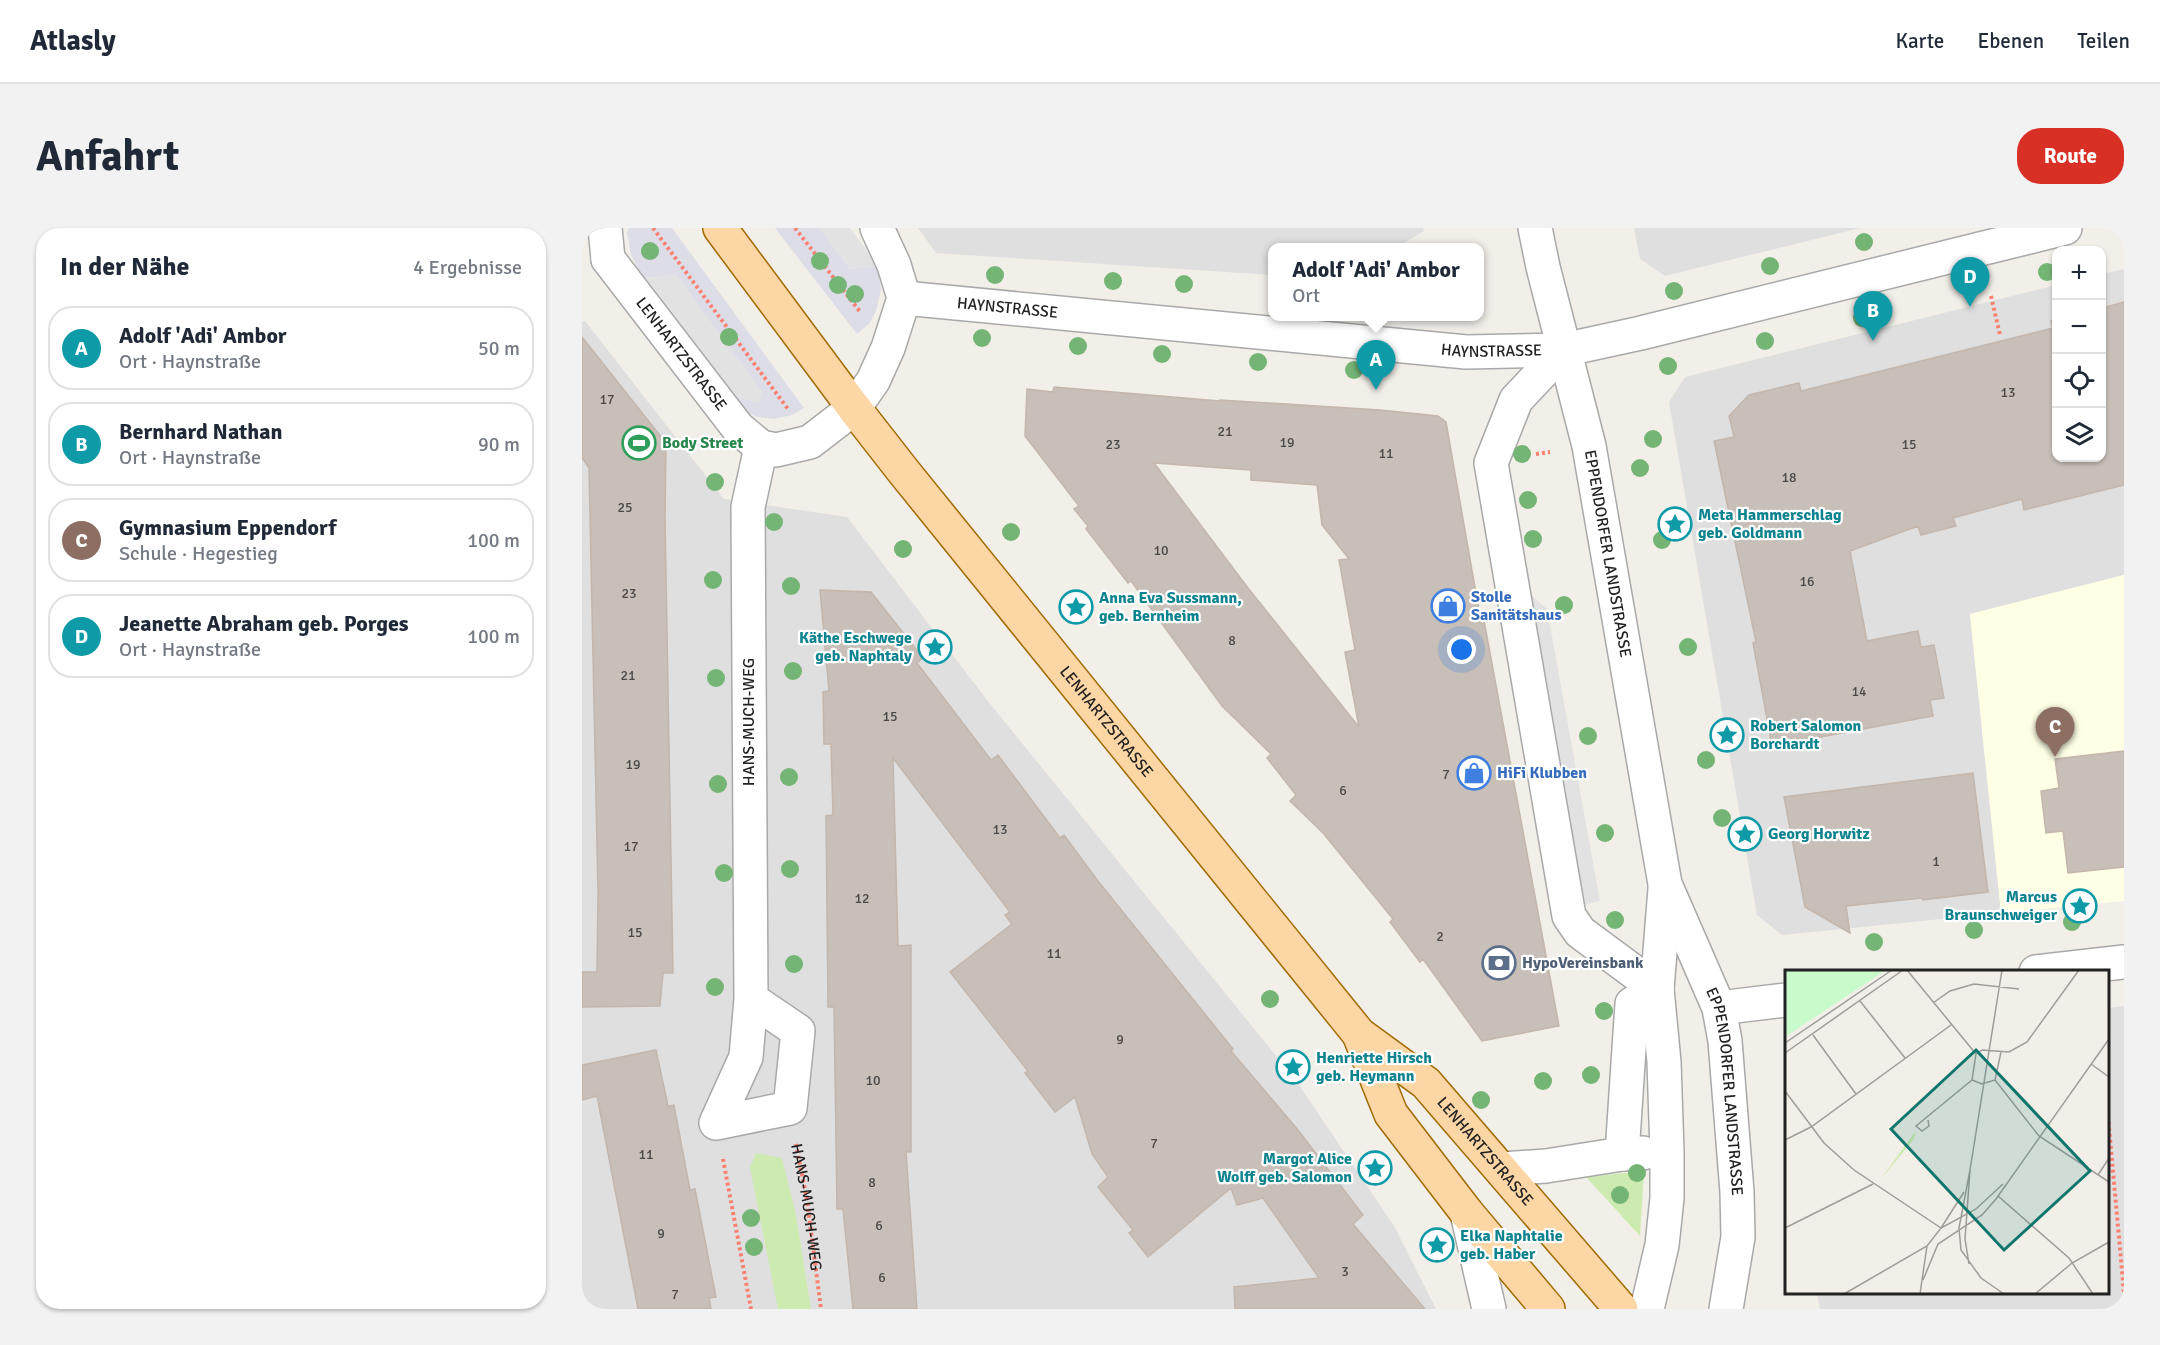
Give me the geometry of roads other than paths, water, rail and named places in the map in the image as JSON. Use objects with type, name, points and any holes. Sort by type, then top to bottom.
[{"type":"main road","name":"LENHARTZSTRASSE","points":[[720,228],[854,408],[1359,1034],[1426,1083],[1621,1309]]},
{"type":"main road","name":"LENHARTZSTRASSE","points":[[1359,1034],[1391,1114],[1467,1213],[1548,1309]]},
{"type":"street","points":[[761,447],[776,450],[810,442],[854,408],[873,381],[888,348],[904,297],[894,265],[878,228]]},
{"type":"street","name":"EPPENDORFER LANDSTRASSE","points":[[1535,228],[1563,350],[1589,446],[1665,884],[1719,1008],[1725,1041],[1737,1192],[1738,1237],[1726,1309]]},
{"type":"street","name":"HAYNSTRASSE","points":[[904,297],[1466,352],[1563,350],[1641,333],[2066,228]]},
{"type":"street","name":"LENHARTZSTRASSE","points":[[598,250],[738,428],[761,447]]},
{"type":"street","points":[[1563,350],[1516,400],[1491,463],[1569,916],[1580,932],[1657,989],[1632,1004],[1622,1154]]},
{"type":"street","name":"HANS-MUCH-WEG","points":[[751,999],[798,1031],[790,1108],[716,1123],[746,1057],[751,999],[748,507],[761,447]]},
{"type":"street","name":"EPPENDORFER LANDSTRASSE","points":[[1647,1309],[1662,1245],[1666,1198],[1664,1062],[1657,989],[1665,884]]},
{"type":"street","points":[[2054,970],[2124,962]]},
{"type":"street","points":[[1719,1008],[1785,1000]]},
{"type":"street","points":[[1502,1169],[1546,1166],[1622,1154],[1667,1152]]},
{"type":"street","points":[[1467,1213],[1489,1309]]},
{"type":"place","name":"Jeanette Abraham geb. Porges","points":[[1970,307]]},
{"type":"place","name":"Bernhard Nathan","points":[[1873,341]]},
{"type":"place","name":"Adolf 'Adi' Ambor","points":[[1376,390]]},
{"type":"place","name":"Body Street","points":[[639,443]]},
{"type":"place","name":"Meta Hammerschlag geb. Goldmann","points":[[1675,524]]},
{"type":"place","name":"Stolle Sanitätshaus","points":[[1448,606]]},
{"type":"place","name":"Anna Eva Sussmann, geb. Bernheim","points":[[1076,607]]},
{"type":"place","name":"Käthe Eschwege geb. Naphtaly","points":[[935,647]]},
{"type":"place","name":"Robert Salomon Borchardt","points":[[1727,735]]},
{"type":"place","name":"Gymnasium Eppendorf","points":[[2055,757]]},
{"type":"place","name":"HiFi Klubben","points":[[1474,773]]},
{"type":"place","name":"Georg Horwitz","points":[[1745,834]]},
{"type":"place","name":"Marcus Braunschweiger","points":[[2080,906]]},
{"type":"place","name":"HypoVereinsbank","points":[[1499,963]]},
{"type":"place","name":"Henriette Hirsch geb. Heymann","points":[[1293,1067]]},
{"type":"place","name":"Margot Alice Wolff geb. Salomon","points":[[1375,1168]]},
{"type":"place","name":"Elka Naphtalie geb. Haber","points":[[1437,1245]]}]
